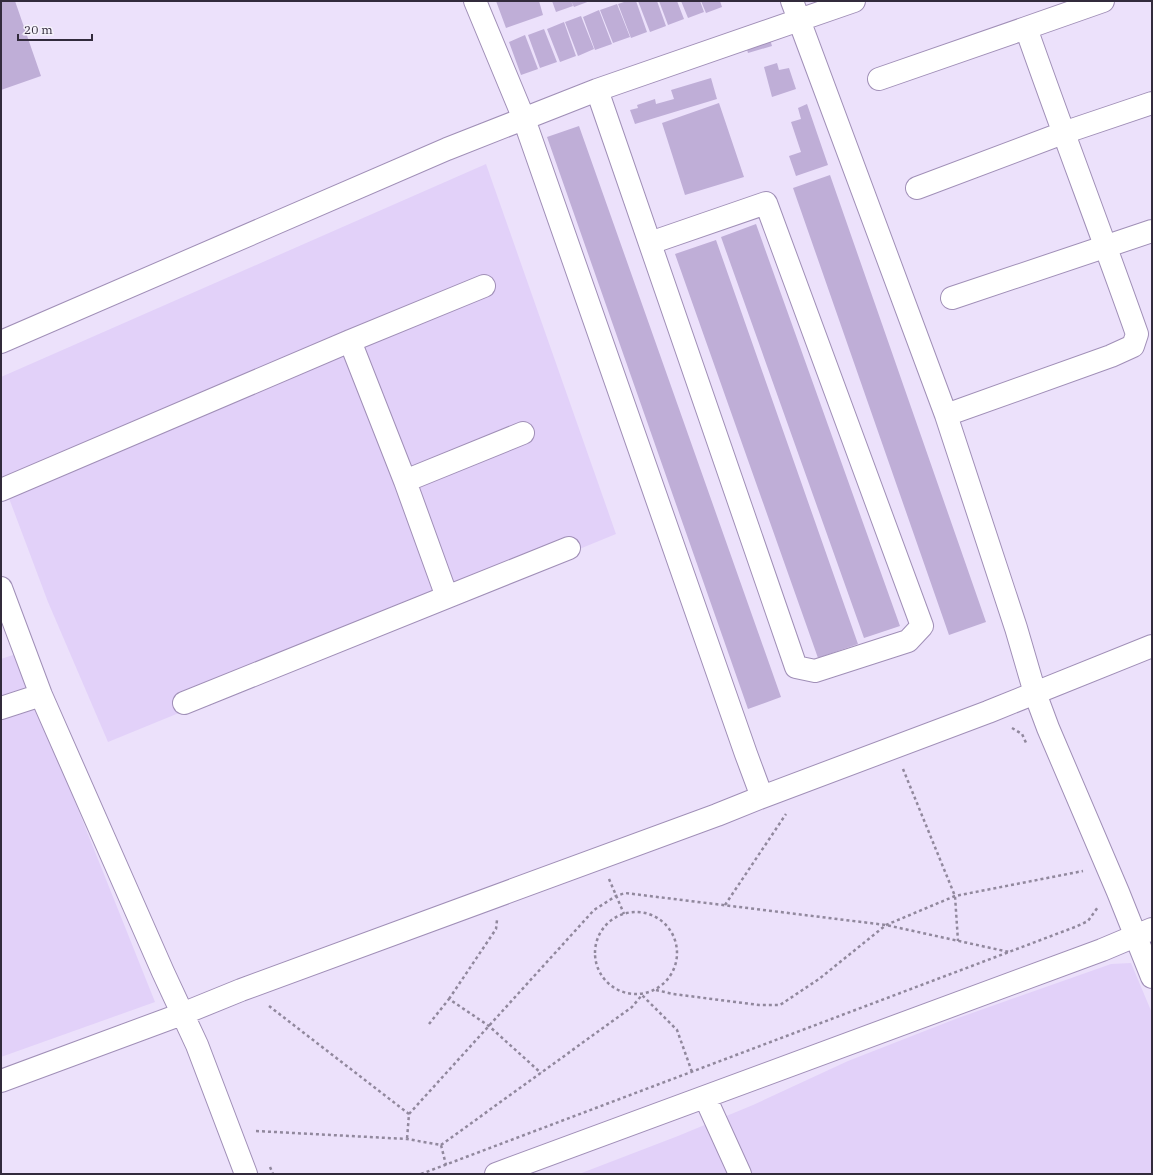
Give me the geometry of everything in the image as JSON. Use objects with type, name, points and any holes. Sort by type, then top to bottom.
[{"type":"street","points":[[475,1],[524,119],[762,797]]},
{"type":"street","points":[[1,342],[447,149],[795,11],[854,1]]},
{"type":"street","points":[[879,79],[1103,1]]},
{"type":"street","points":[[795,11],[946,415],[1016,628],[1035,693],[1048,728],[1118,892],[1144,933],[1152,977]]},
{"type":"street","points":[[946,415],[1111,356],[1133,346],[1137,334],[1026,28]]},
{"type":"street","points":[[597,90],[796,666],[815,671],[908,641],[922,626],[766,203],[650,243]]},
{"type":"street","points":[[917,188],[1063,133],[1152,103]]},
{"type":"street","points":[[952,298],[1152,231]]},
{"type":"street","points":[[1,490],[350,341],[484,286]]},
{"type":"street","points":[[350,341],[405,481],[447,597]]},
{"type":"street","points":[[405,481],[523,434]]},
{"type":"street","points":[[184,703],[569,548]]},
{"type":"street","points":[[1,588],[41,695],[197,1045],[246,1174]]},
{"type":"street","points":[[1,1081],[182,1014],[241,990],[717,815],[988,712],[1152,646]]},
{"type":"street","points":[[1,708],[41,695]]},
{"type":"street","points":[[496,1174],[1144,933]]},
{"type":"street","points":[[705,1097],[740,1174]]},
{"type":"path","points":[[1008,725],[1022,734],[1029,748]]},
{"type":"path","points":[[903,768],[955,896],[958,941]]},
{"type":"path","points":[[725,905],[786,814]]},
{"type":"path","points":[[656,990],[673,994],[759,1005],[780,1005],[819,979],[886,925],[955,896],[1085,870]]},
{"type":"path","points":[[608,878],[624,914]]},
{"type":"path","points":[[407,1139],[409,1114],[594,910],[616,896],[625,893],[886,925],[1010,952]]},
{"type":"path","points":[[421,1174],[1010,952],[1088,921],[1096,912],[1099,905]]},
{"type":"path","points":[[630,912],[645,912],[659,918],[669,927],[676,940],[678,954],[675,969],[667,981],[656,990],[642,994],[628,994],[614,988],[603,979],[596,966],[594,952],[597,938],[605,925],[617,916],[630,912]]},
{"type":"path","points":[[429,1024],[496,929],[497,918]]},
{"type":"path","points":[[642,994],[677,1030],[692,1072]]},
{"type":"path","points":[[256,1131],[407,1139],[441,1144],[632,1007],[642,994]]},
{"type":"path","points":[[448,999],[489,1026],[541,1073]]},
{"type":"path","points":[[268,1005],[409,1114]]},
{"type":"path","points":[[254,1124],[259,1138]]},
{"type":"path","points":[[441,1144],[446,1165]]},
{"type":"path","points":[[267,1160],[273,1174]]},
{"type":"shaded area","points":[[486,164],[616,534],[108,742],[48,602],[1,477],[1,377]]},
{"type":"shaded area","points":[[16,654],[155,1002],[1,1057],[1,659]]},
{"type":"shaded area","points":[[1131,963],[1152,1013],[1152,1174],[579,1174],[678,1136],[753,1105],[848,1061],[958,1018],[1111,964]]},
{"type":"building","points":[[1,1],[15,1],[41,76],[1,90]]},
{"type":"building","points":[[496,1],[539,1],[543,15],[506,28]]},
{"type":"building","points":[[552,1],[571,1],[573,6],[556,12]]},
{"type":"building","points":[[571,1],[590,1],[574,7]]},
{"type":"building","points":[[627,1],[636,1],[647,32],[631,38],[618,4]]},
{"type":"building","points":[[638,1],[657,1],[666,26],[650,32]]},
{"type":"building","points":[[659,1],[677,1],[684,19],[668,25]]},
{"type":"building","points":[[681,1],[700,1],[704,12],[688,18]]},
{"type":"building","points":[[701,1],[720,1],[722,7],[706,13]]},
{"type":"building","points":[[617,4],[630,37],[613,43],[600,10]]},
{"type":"building","points":[[599,10],[612,44],[595,50],[583,17]]},
{"type":"building","points":[[581,16],[594,49],[578,56],[565,22]]},
{"type":"building","points":[[564,22],[576,56],[560,62],[547,29]]},
{"type":"building","points":[[544,29],[557,62],[540,68],[528,35]]},
{"type":"building","points":[[525,35],[538,69],[521,75],[509,42]]},
{"type":"building","points":[[769,36],[772,46],[748,53],[745,43]]},
{"type":"building","points":[[777,63],[779,70],[789,68],[796,89],[772,97],[764,67]]},
{"type":"building","points":[[711,78],[717,99],[635,124],[630,110],[638,108],[637,105],[655,99],[656,104],[674,99],[671,90]]},
{"type":"building","points":[[719,103],[744,177],[685,195],[662,123]]},
{"type":"building","points":[[807,104],[828,165],[796,176],[789,156],[801,152],[791,122],[801,119],[798,108]]},
{"type":"building","points":[[579,126],[781,697],[748,709],[547,137]]},
{"type":"building","points":[[830,175],[986,622],[949,635],[793,188]]},
{"type":"building","points":[[756,224],[900,626],[864,638],[721,237]]},
{"type":"building","points":[[716,240],[858,644],[818,658],[675,254]]}]
